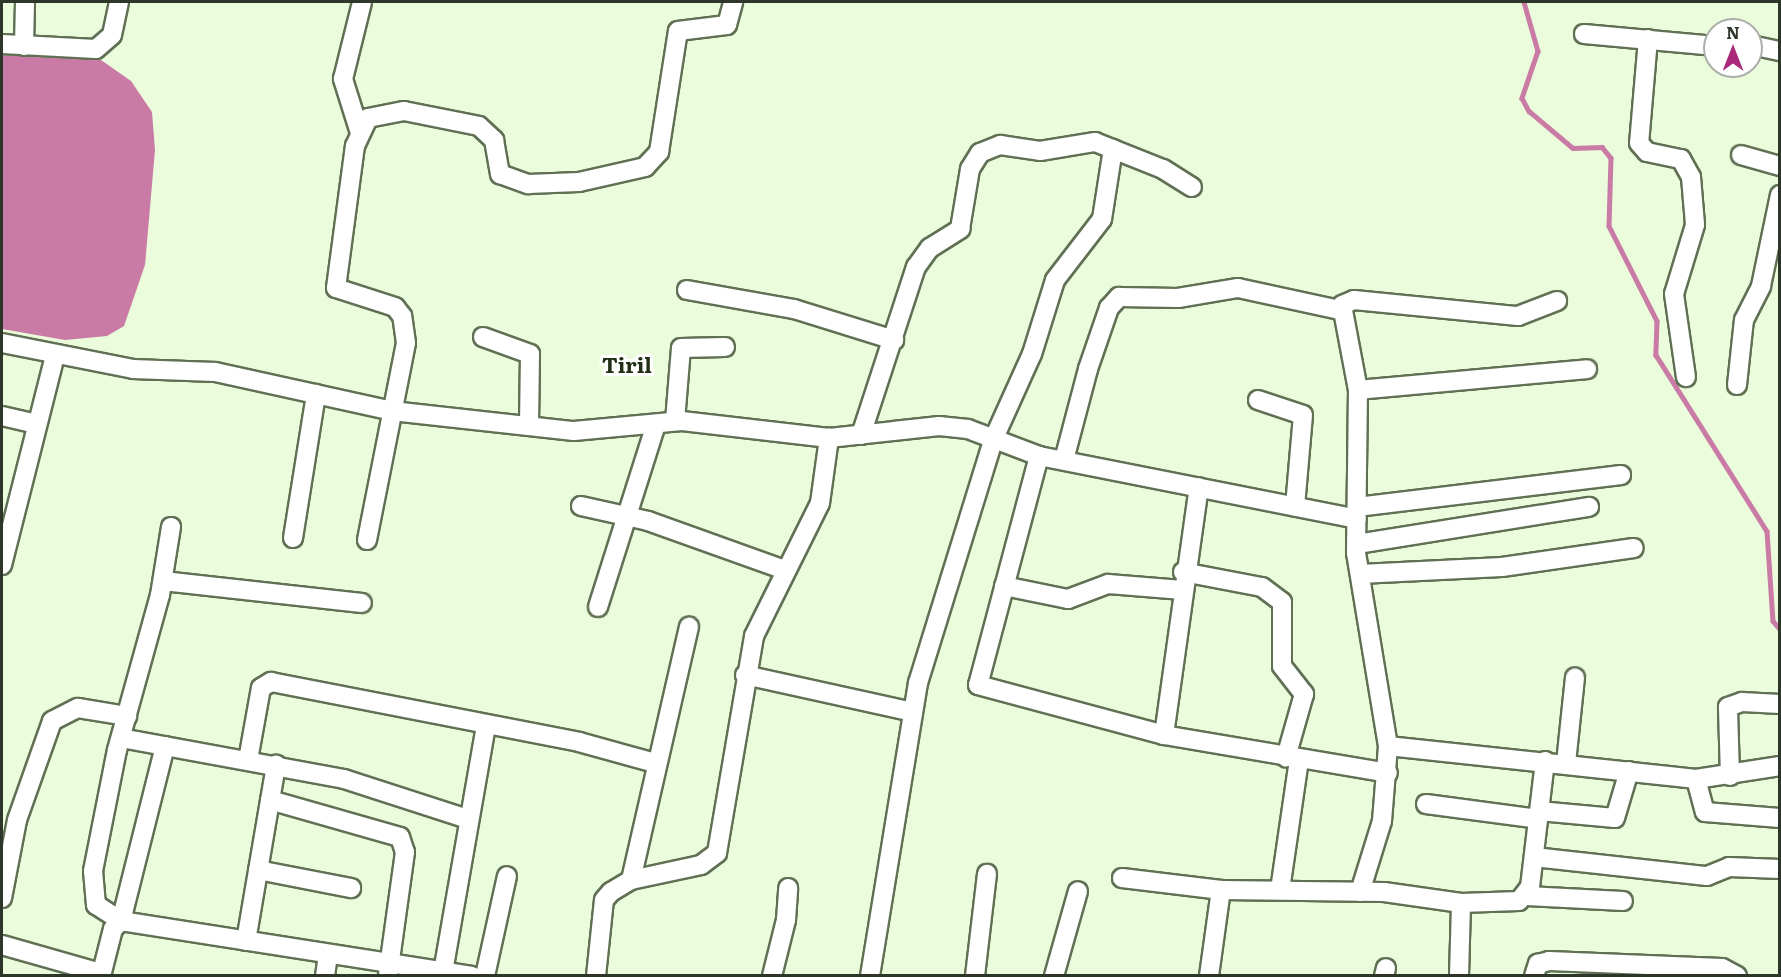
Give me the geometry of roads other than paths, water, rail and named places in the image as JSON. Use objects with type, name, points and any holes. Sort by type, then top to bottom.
[{"type":"street","points":[[24,46],[25,2]]},
{"type":"street","points":[[2,44],[85,51],[108,44],[119,2]]},
{"type":"street","points":[[360,133],[343,79],[362,2]]},
{"type":"street","points":[[368,540],[406,343],[402,316],[395,307],[336,288],[360,133],[368,118],[388,110],[468,122],[494,140],[500,174],[528,184],[579,182],[645,167],[659,152],[678,31],[716,28],[727,24],[732,8]]},
{"type":"street","points":[[1584,34],[1703,45]]},
{"type":"street","points":[[1648,39],[1640,143],[1647,152],[1681,159],[1691,177],[1695,225],[1674,294],[1686,377]]},
{"type":"street","points":[[1763,48],[1779,51]]},
{"type":"street","points":[[861,435],[922,257],[964,221],[970,169],[980,153],[1008,144],[1040,151],[1095,142],[1113,148],[1192,187]]},
{"type":"street","points":[[870,975],[913,712],[994,438],[1032,354],[1055,280],[1101,219],[1113,148]]},
{"type":"street","points":[[1741,155],[1779,166]]},
{"type":"street","points":[[1737,385],[1744,320],[1764,276],[1779,195]]},
{"type":"street","points":[[1064,460],[1102,328],[1119,297],[1178,298],[1238,288],[1340,310],[1354,300],[1518,316],[1557,301]]},
{"type":"street","points":[[687,290],[794,309],[894,340]]},
{"type":"street","points":[[1340,310],[1358,390],[1357,544],[1388,746],[1388,773],[1382,821],[1360,892]]},
{"type":"street","points":[[483,337],[530,354],[529,426]]},
{"type":"street","points":[[2,343],[133,369],[215,372],[392,411],[574,431],[675,421],[829,438],[939,426],[994,438],[1039,456],[1295,507],[1357,513],[1621,475]]},
{"type":"street","points":[[675,421],[681,348],[725,347]]},
{"type":"street","points":[[2,565],[6,530],[55,355]]},
{"type":"street","points":[[1358,390],[1587,369]]},
{"type":"street","points":[[292,538],[316,394]]},
{"type":"street","points":[[1258,400],[1303,415],[1295,507]]},
{"type":"street","points":[[2,416],[36,424]]},
{"type":"street","points":[[598,607],[656,424]]},
{"type":"street","points":[[596,975],[604,900],[632,880],[701,865],[717,853],[745,675],[754,636],[820,503],[829,438]]},
{"type":"street","points":[[1039,456],[978,685],[1164,735],[1388,773]]},
{"type":"street","points":[[1164,735],[1183,581],[1199,487]]},
{"type":"street","points":[[581,506],[626,516],[785,570]]},
{"type":"street","points":[[1357,544],[1589,507]]},
{"type":"street","points":[[171,527],[163,581],[121,738],[91,893],[102,912],[121,921],[327,954],[388,970],[472,975]]},
{"type":"street","points":[[1360,574],[1502,567],[1634,548]]},
{"type":"street","points":[[163,581],[362,603]]},
{"type":"street","points":[[1004,586],[1068,599],[1108,585],[1183,581],[1262,587],[1282,602],[1282,666],[1304,694],[1292,758],[1280,890]]},
{"type":"street","points":[[632,880],[656,764],[689,627]]},
{"type":"street","points":[[745,675],[913,712]]},
{"type":"street","points":[[1566,763],[1575,677]]},
{"type":"street","points":[[248,760],[261,688],[271,682],[486,726],[579,742],[656,764]]},
{"type":"street","points":[[1730,776],[1728,706],[1742,702],[1779,704]]},
{"type":"street","points":[[2,898],[17,820],[52,721],[78,708],[127,716]]},
{"type":"street","points":[[443,972],[486,726]]},
{"type":"street","points":[[121,738],[344,779],[468,819]]},
{"type":"street","points":[[2,945],[101,974],[113,929],[121,921],[165,746]]},
{"type":"street","points":[[1388,746],[1566,763],[1696,779],[1730,776],[1779,765]]},
{"type":"street","points":[[1527,896],[1545,761]]},
{"type":"street","points":[[246,942],[276,765]]},
{"type":"street","points":[[1426,804],[1539,815],[1615,818],[1629,771]]},
{"type":"street","points":[[1696,779],[1698,802],[1705,812],[1779,818]]},
{"type":"street","points":[[270,800],[400,837],[405,852],[388,970]]},
{"type":"street","points":[[1534,857],[1707,876],[1729,867],[1779,869]]},
{"type":"street","points":[[258,870],[351,888]]},
{"type":"street","points":[[975,975],[987,874]]},
{"type":"street","points":[[485,975],[507,876]]},
{"type":"street","points":[[1122,878],[1221,890],[1360,892],[1461,903],[1527,896],[1623,901]]},
{"type":"street","points":[[772,975],[786,920],[788,888]]},
{"type":"street","points":[[1209,975],[1221,890]]},
{"type":"street","points":[[1054,975],[1077,891]]},
{"type":"street","points":[[1459,975],[1461,903]]},
{"type":"street","points":[[325,975],[327,954]]},
{"type":"street","points":[[1534,975],[1538,964],[1549,961],[1722,968],[1737,975]]},
{"type":"waterway","points":[[1524,2],[1538,51],[1522,98],[1529,111],[1573,148],[1602,147],[1611,158],[1609,226],[1657,321],[1656,355],[1767,531],[1773,621],[1780,629]]},
{"type":"district","name":"Tiril","points":[[627,364]]}]
